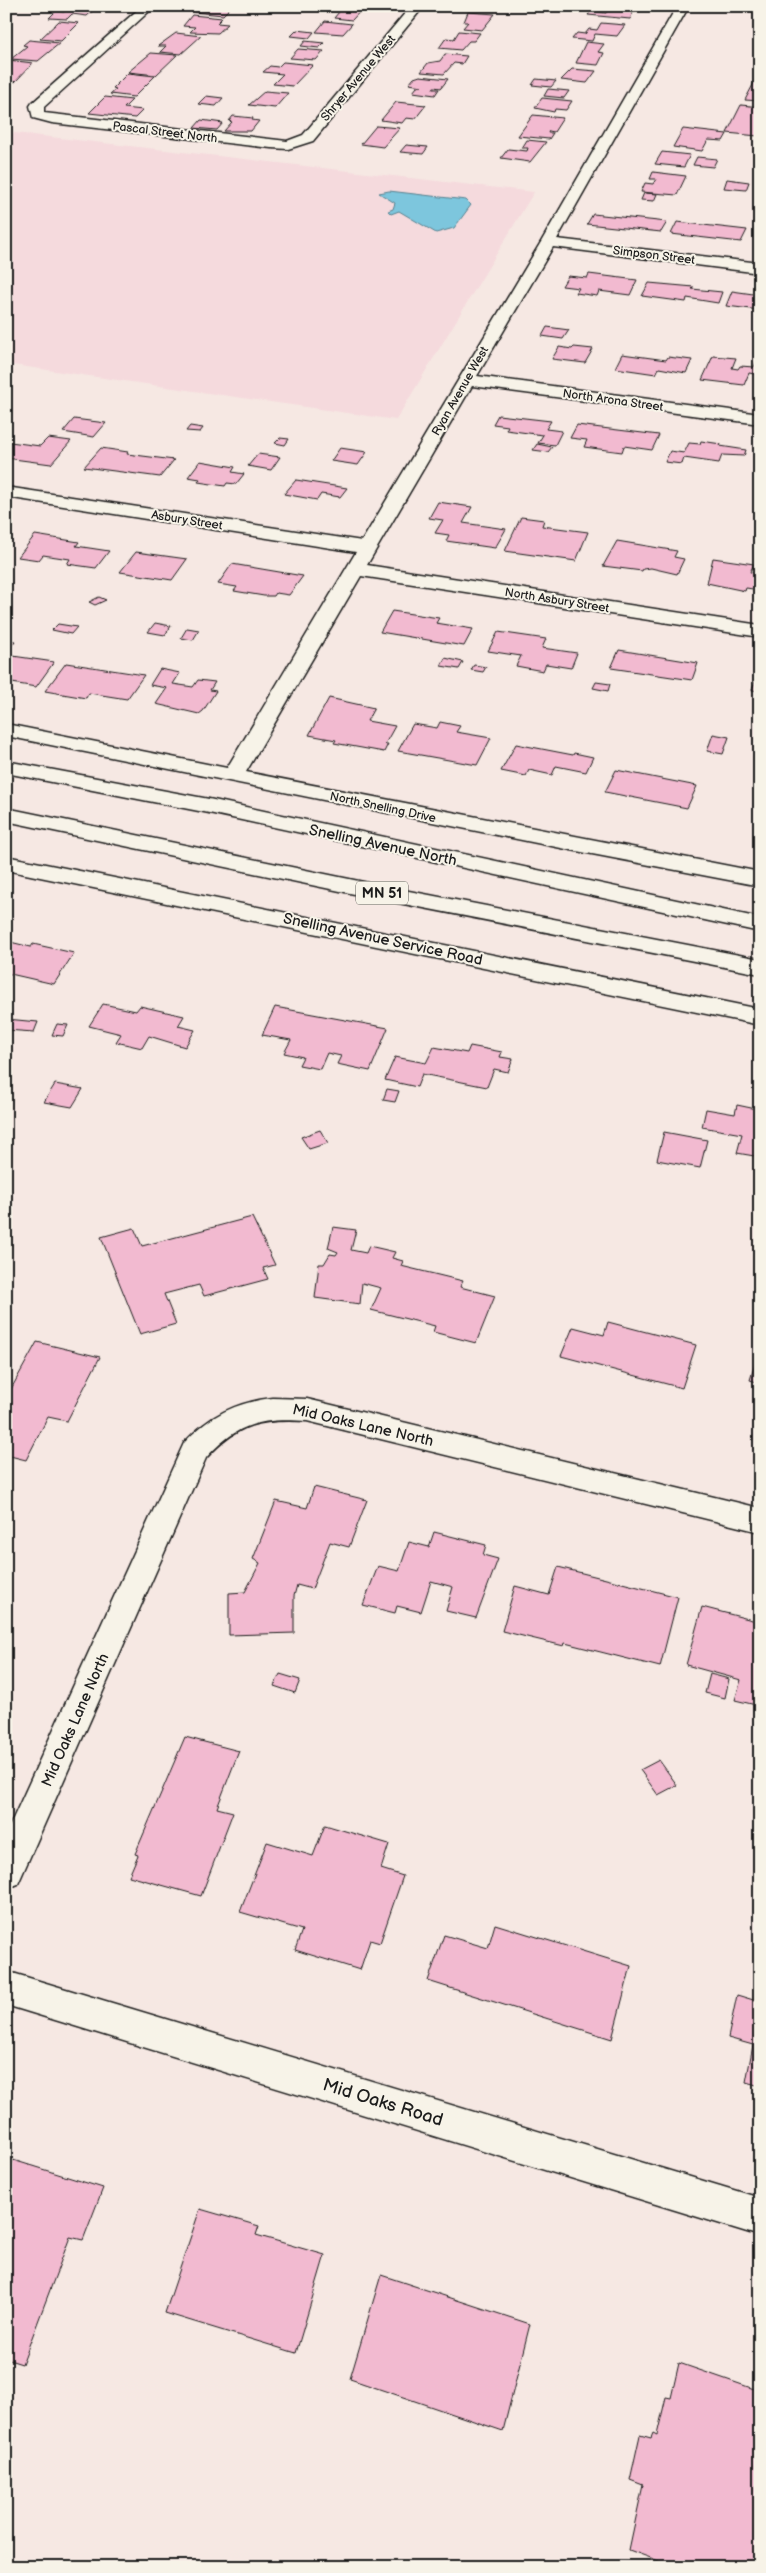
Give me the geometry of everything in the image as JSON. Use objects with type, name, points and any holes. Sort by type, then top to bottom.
[{"type":"street","name":"Pascal Street North","points":[[149,6],[38,106],[38,114],[52,119],[102,125],[271,144],[294,144]]},
{"type":"street","name":"Shryer Avenue West","points":[[294,144],[308,138],[418,6]]},
{"type":"street","name":"Ryan Avenue West","points":[[234,774],[548,242],[683,6]]},
{"type":"street","name":"Simpson Street","points":[[548,242],[760,268]]},
{"type":"street","name":"North Arona Street","points":[[467,380],[760,419]]},
{"type":"street","name":"Asbury Street","points":[[6,492],[368,548]]},
{"type":"street","name":"North Asbury Street","points":[[355,568],[760,631]]},
{"type":"street","name":"North Snelling Drive","points":[[6,730],[234,774],[383,808],[760,878]]},
{"type":"street","name":"Snelling Avenue North","points":[[6,767],[209,806],[760,925]]},
{"type":"street","name":"MN 51","points":[[6,814],[531,924],[760,967]]},
{"type":"street","name":"Snelling Avenue Service Road","points":[[6,862],[760,1017]]},
{"type":"street","name":"Mid Oaks Lane North","points":[[6,1873],[194,1451],[211,1431],[235,1417],[271,1408],[307,1410],[760,1520]]},
{"type":"street","name":"Mid Oaks Road","points":[[6,1988],[760,2217]]},
{"type":"shaded area","points":[[6,132],[534,192],[396,420],[6,364]]},
{"type":"water","points":[[389,191],[466,200],[471,205],[454,228],[436,233],[399,211],[391,214],[388,211],[393,209],[395,203],[379,193]]},
{"type":"building","points":[[71,6],[103,6],[96,8],[87,16],[72,14],[67,19],[49,18],[56,11],[64,12]]},
{"type":"building","points":[[200,6],[232,6],[223,15],[194,12]]},
{"type":"building","points":[[336,6],[365,6],[352,20],[334,18],[339,12],[331,11]]},
{"type":"building","points":[[636,6],[630,19],[588,15],[591,11],[606,13],[610,7]]},
{"type":"building","points":[[468,12],[495,14],[482,30],[463,28],[468,22],[464,22]]},
{"type":"building","points":[[192,15],[222,18],[217,23],[228,24],[218,33],[190,32],[195,27],[183,26]]},
{"type":"building","points":[[59,21],[79,23],[61,41],[40,39]]},
{"type":"building","points":[[325,21],[352,24],[343,34],[316,32]]},
{"type":"building","points":[[601,23],[625,25],[617,36],[595,34],[592,41],[572,39],[577,33],[585,34],[589,29],[597,30]]},
{"type":"building","points":[[297,30],[314,32],[309,38],[291,36]]},
{"type":"building","points":[[459,31],[480,33],[474,41],[469,41],[461,50],[439,48],[446,38],[454,39]]},
{"type":"building","points":[[176,33],[201,36],[181,54],[160,52],[166,46],[158,46]]},
{"type":"building","points":[[29,40],[60,43],[38,61],[11,59],[27,46],[23,45]]},
{"type":"building","points":[[305,41],[324,43],[319,48],[301,46]]},
{"type":"building","points":[[586,42],[604,44],[598,52],[604,53],[598,65],[576,63]]},
{"type":"building","points":[[298,49],[324,51],[316,60],[290,58]]},
{"type":"building","points":[[151,53],[177,55],[156,75],[128,72]]},
{"type":"building","points":[[445,54],[467,56],[462,64],[454,63],[444,74],[421,72],[428,63],[440,61]]},
{"type":"building","points":[[8,60],[33,63],[15,82],[6,81],[6,62]]},
{"type":"building","points":[[283,62],[313,65],[293,86],[273,84],[283,74],[263,72],[270,66],[278,67]]},
{"type":"building","points":[[572,69],[596,71],[587,83],[561,80]]},
{"type":"building","points":[[128,73],[155,76],[134,97],[110,94],[116,89],[113,88]]},
{"type":"building","points":[[420,76],[448,79],[441,88],[434,87],[433,89],[439,89],[435,95],[413,92],[417,87],[422,86],[409,84],[414,78]]},
{"type":"building","points":[[536,79],[556,81],[551,87],[532,85]]},
{"type":"building","points":[[755,81],[760,81],[760,101],[745,100]]},
{"type":"building","points":[[548,89],[569,91],[564,98],[544,96]]},
{"type":"building","points":[[265,91],[288,93],[275,108],[249,105]]},
{"type":"building","points":[[206,96],[223,98],[216,106],[198,104]]},
{"type":"building","points":[[105,97],[132,100],[124,108],[143,110],[135,118],[89,113]]},
{"type":"building","points":[[542,98],[572,101],[566,110],[555,109],[554,112],[535,108]]},
{"type":"building","points":[[396,102],[426,105],[415,119],[406,118],[402,123],[381,120]]},
{"type":"building","points":[[741,105],[760,107],[757,117],[760,117],[758,136],[727,133]]},
{"type":"building","points":[[533,115],[563,118],[554,132],[549,131],[548,133],[553,133],[549,139],[518,136]]},
{"type":"building","points":[[233,116],[253,118],[252,120],[259,121],[251,131],[224,131],[232,122],[229,121]]},
{"type":"building","points":[[201,120],[223,123],[217,130],[194,128]]},
{"type":"building","points":[[376,126],[400,128],[383,147],[361,144]]},
{"type":"building","points":[[683,129],[727,134],[723,141],[708,140],[702,151],[673,147]]},
{"type":"building","points":[[527,140],[546,142],[530,162],[501,158],[508,149],[527,151],[528,148],[522,148]]},
{"type":"building","points":[[406,145],[428,147],[423,154],[400,152]]},
{"type":"building","points":[[662,152],[690,155],[684,167],[655,164]]},
{"type":"building","points":[[697,157],[717,159],[713,167],[693,165]]},
{"type":"building","points":[[653,172],[686,176],[677,195],[641,192],[645,183],[653,184],[656,179],[650,179]]},
{"type":"building","points":[[727,179],[749,182],[746,190],[724,188]]},
{"type":"building","points":[[644,193],[657,194],[654,201],[641,200]]},
{"type":"building","points":[[593,214],[667,222],[661,232],[587,224]]},
{"type":"building","points":[[677,222],[747,230],[741,242],[671,234]]},
{"type":"building","points":[[589,274],[637,280],[630,295],[599,291],[597,296],[576,293],[579,288],[562,286],[568,276],[587,278]]},
{"type":"building","points":[[649,283],[694,287],[692,289],[722,292],[718,303],[687,298],[686,302],[642,296]]},
{"type":"building","points":[[732,291],[760,295],[760,310],[726,306]]},
{"type":"building","points":[[547,327],[569,330],[563,339],[542,336]]},
{"type":"building","points":[[559,347],[593,349],[585,363],[552,359]]},
{"type":"building","points":[[622,354],[666,360],[668,357],[692,360],[686,373],[659,368],[656,374],[615,368]]},
{"type":"building","points":[[713,356],[736,358],[732,368],[738,369],[740,366],[754,367],[756,362],[760,362],[760,375],[749,373],[744,385],[702,380]]},
{"type":"building","points":[[498,415],[551,421],[546,429],[562,431],[555,445],[538,443],[543,435],[506,430],[508,426],[493,424]]},
{"type":"building","points":[[74,419],[106,423],[94,437],[63,432]]},
{"type":"building","points":[[577,425],[659,435],[652,450],[624,446],[622,452],[584,447],[587,440],[570,438]]},
{"type":"building","points":[[190,426],[203,428],[200,432],[186,431]]},
{"type":"building","points":[[48,438],[71,441],[51,464],[6,458],[6,446],[10,442],[40,446]]},
{"type":"building","points":[[280,438],[289,439],[285,445],[275,443]]},
{"type":"building","points":[[701,441],[746,450],[744,456],[722,455],[719,463],[684,458],[682,464],[665,462],[670,451],[684,453],[689,443],[700,444]]},
{"type":"building","points":[[537,444],[552,447],[548,452],[533,450]]},
{"type":"building","points":[[101,448],[128,452],[127,454],[174,460],[160,477],[84,467]]},
{"type":"building","points":[[340,448],[367,452],[358,465],[331,461]]},
{"type":"building","points":[[258,454],[280,457],[271,470],[248,466]]},
{"type":"building","points":[[200,461],[235,467],[232,472],[244,474],[236,484],[227,483],[225,486],[198,482],[200,479],[188,477]]},
{"type":"building","points":[[296,480],[347,488],[340,497],[321,494],[317,500],[284,494]]},
{"type":"building","points":[[438,502],[472,507],[463,523],[506,529],[495,548],[446,541],[449,535],[435,533],[443,520],[429,518]]},
{"type":"building","points":[[521,517],[544,520],[542,526],[588,532],[576,561],[505,551]]},
{"type":"building","points":[[35,535],[79,542],[76,546],[109,551],[96,568],[67,564],[70,559],[43,555],[39,560],[18,557]]},
{"type":"building","points":[[617,541],[677,551],[674,557],[684,559],[677,574],[651,568],[643,569],[642,571],[603,566]]},
{"type":"building","points":[[136,552],[187,559],[172,580],[120,572]]},
{"type":"building","points":[[713,558],[754,564],[750,572],[760,574],[760,590],[746,588],[745,591],[707,583]]},
{"type":"building","points":[[232,564],[303,576],[289,595],[276,593],[274,596],[264,596],[234,591],[237,587],[218,584]]},
{"type":"building","points":[[99,597],[106,600],[95,605],[89,602]]},
{"type":"building","points":[[392,611],[439,618],[436,623],[473,629],[464,646],[380,632]]},
{"type":"building","points":[[155,623],[171,626],[165,635],[148,632]]},
{"type":"building","points":[[58,624],[77,627],[71,634],[52,630]]},
{"type":"building","points":[[187,628],[199,630],[193,640],[181,638]]},
{"type":"building","points":[[498,632],[546,639],[542,648],[577,653],[571,668],[546,664],[543,671],[516,666],[521,656],[488,651]]},
{"type":"building","points":[[6,640],[15,641],[6,653]]},
{"type":"building","points":[[619,650],[698,663],[692,680],[611,668]]},
{"type":"building","points":[[6,655],[54,662],[36,687],[6,682]]},
{"type":"building","points":[[445,658],[463,662],[459,669],[441,666]]},
{"type":"building","points":[[66,663],[144,675],[127,699],[89,693],[86,698],[45,691]]},
{"type":"building","points":[[474,665],[486,667],[483,672],[471,670]]},
{"type":"building","points":[[160,669],[180,673],[173,684],[193,687],[198,680],[215,682],[210,690],[216,691],[199,714],[156,704],[167,688],[150,685]]},
{"type":"building","points":[[759,671],[760,691],[752,690]]},
{"type":"building","points":[[596,682],[610,684],[608,691],[593,688]]},
{"type":"building","points":[[329,698],[374,708],[367,721],[395,726],[385,744],[388,744],[384,752],[334,743],[336,740],[309,735]]},
{"type":"building","points":[[440,722],[460,726],[456,732],[491,738],[477,765],[398,751],[413,724],[437,728]]},
{"type":"building","points":[[713,734],[729,737],[723,754],[707,751]]},
{"type":"building","points":[[516,744],[593,757],[586,772],[556,766],[552,775],[529,770],[526,776],[501,771]]},
{"type":"building","points":[[616,770],[697,786],[687,808],[605,792]]},
{"type":"building","points":[[6,941],[31,947],[33,944],[74,953],[54,984],[6,973]]},
{"type":"building","points":[[103,1004],[136,1011],[140,1006],[184,1016],[178,1026],[195,1030],[185,1047],[149,1036],[142,1048],[116,1042],[121,1034],[89,1026]]},
{"type":"building","points":[[275,1007],[388,1028],[370,1071],[337,1064],[341,1056],[327,1053],[320,1069],[299,1065],[303,1057],[284,1053],[291,1040],[262,1035]]},
{"type":"building","points":[[6,1019],[38,1022],[34,1032],[6,1030]]},
{"type":"building","points":[[57,1024],[68,1025],[63,1036],[52,1035]]},
{"type":"building","points":[[470,1046],[502,1052],[500,1057],[513,1059],[508,1072],[494,1069],[487,1087],[422,1074],[417,1087],[385,1080],[395,1057],[426,1063],[434,1047],[467,1053]]},
{"type":"building","points":[[55,1084],[83,1089],[72,1107],[44,1102]]},
{"type":"building","points":[[387,1089],[399,1091],[395,1102],[383,1100]]},
{"type":"building","points":[[758,1103],[760,1104],[760,1157],[737,1153],[742,1134],[702,1127],[706,1109],[735,1114],[737,1105],[756,1109]]},
{"type":"building","points":[[320,1130],[328,1143],[309,1149],[301,1137]]},
{"type":"building","points":[[664,1132],[707,1140],[700,1168],[657,1160]]},
{"type":"building","points":[[252,1217],[275,1265],[263,1268],[268,1279],[204,1296],[199,1285],[164,1294],[176,1324],[140,1334],[101,1237],[134,1228],[142,1246]]},
{"type":"building","points":[[333,1227],[356,1230],[351,1250],[366,1253],[369,1246],[395,1252],[392,1258],[403,1261],[401,1266],[463,1281],[460,1287],[495,1296],[476,1343],[433,1332],[435,1326],[371,1310],[381,1288],[362,1283],[360,1304],[315,1298],[319,1264],[324,1264],[330,1254],[336,1255],[338,1252],[328,1248]]},
{"type":"building","points":[[608,1322],[696,1345],[682,1388],[561,1356],[573,1327],[604,1335]]},
{"type":"building","points":[[37,1342],[100,1357],[67,1421],[48,1417],[26,1460],[6,1455],[6,1388],[11,1389]]},
{"type":"building","points":[[760,1348],[760,1383],[750,1380]]},
{"type":"building","points":[[314,1487],[367,1500],[349,1547],[330,1542],[312,1589],[297,1585],[294,1596],[294,1633],[229,1635],[229,1593],[245,1592],[260,1563],[253,1559],[276,1501],[307,1508]]},
{"type":"building","points":[[434,1532],[486,1545],[483,1555],[498,1559],[476,1618],[446,1611],[453,1587],[431,1581],[421,1612],[397,1606],[395,1613],[363,1605],[378,1566],[399,1571],[409,1542],[429,1547]]},
{"type":"building","points":[[558,1567],[678,1597],[660,1667],[565,1643],[564,1646],[502,1631],[515,1586],[549,1595]]},
{"type":"building","points":[[702,1607],[760,1622],[760,1706],[735,1700],[741,1680],[686,1665]]},
{"type":"building","points":[[280,1674],[300,1680],[295,1693],[274,1686]]},
{"type":"building","points":[[710,1674],[729,1679],[725,1698],[705,1693]]},
{"type":"building","points":[[185,1737],[239,1751],[217,1808],[233,1812],[201,1896],[129,1876],[138,1855],[135,1854]]},
{"type":"building","points":[[659,1760],[677,1785],[658,1795],[640,1770]]},
{"type":"building","points":[[325,1825],[389,1844],[381,1869],[403,1876],[380,1943],[370,1940],[360,1970],[295,1950],[302,1930],[240,1912],[267,1842],[313,1856]]},
{"type":"building","points":[[495,1924],[631,1966],[612,2039],[428,1981],[444,1935],[488,1948]]},
{"type":"building","points":[[737,1995],[760,2002],[760,2086],[746,2082],[753,2045],[728,2038]]},
{"type":"building","points":[[13,2160],[103,2188],[83,2240],[70,2237],[22,2364],[6,2359],[6,2178]]},
{"type":"building","points":[[200,2209],[259,2226],[256,2235],[325,2255],[296,2353],[165,2313]]},
{"type":"building","points":[[381,2275],[530,2324],[503,2431],[350,2379]]},
{"type":"building","points":[[679,2363],[760,2391],[760,2472],[756,2491],[760,2492],[760,2527],[752,2567],[675,2567],[629,2550],[643,2485],[630,2480],[640,2435],[651,2438],[653,2433],[657,2435],[666,2397],[671,2398]]}]
